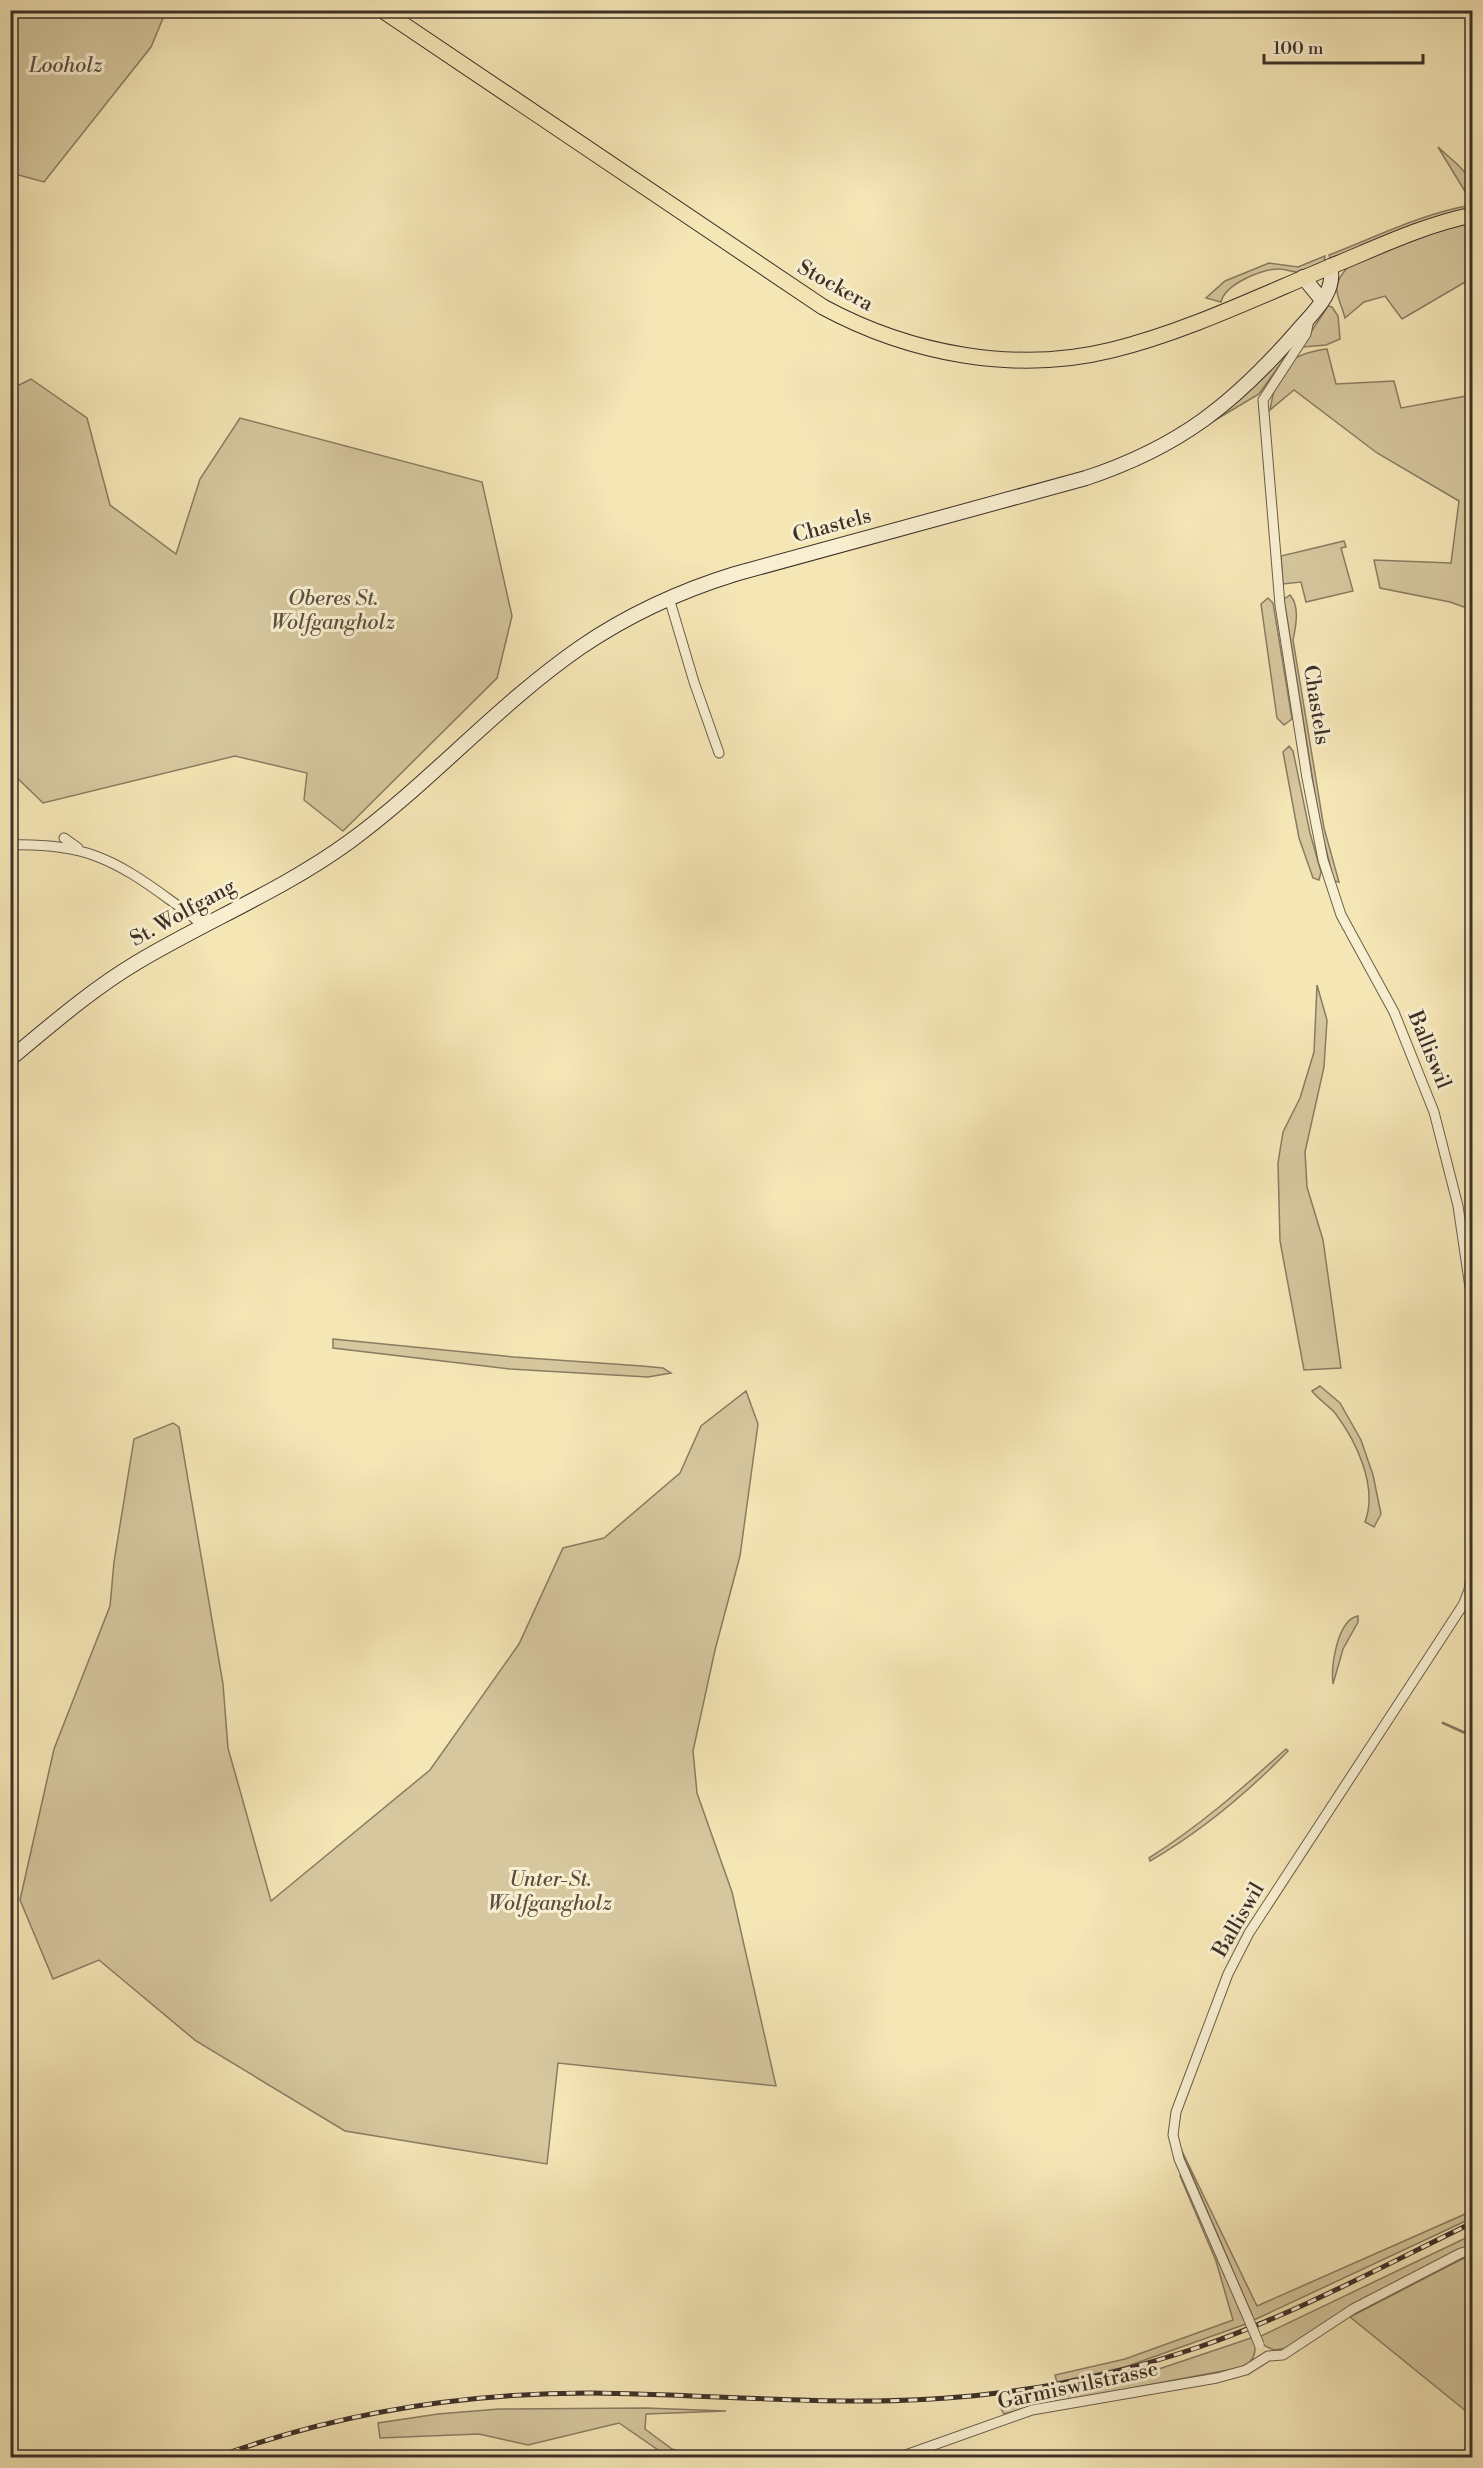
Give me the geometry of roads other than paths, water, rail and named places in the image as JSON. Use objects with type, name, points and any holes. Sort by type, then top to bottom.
[{"type":"main road","name":"Stockera","points":[[382,10],[811,299],[852,322],[910,343],[964,356],[1008,359],[1060,358],[1096,354],[1158,336],[1422,229],[1473,215]]},
{"type":"main road","name":"Chastels","points":[[384,815],[567,657],[617,624],[669,598],[742,572],[1060,486],[1131,462],[1181,437],[1235,397],[1265,368],[1309,318],[1322,300],[1332,280],[1330,266]]},
{"type":"main road","points":[[1302,277],[1322,300]]},
{"type":"main road","name":"St. Wolfgang","points":[[10,1059],[75,1005],[134,964],[323,859],[384,815]]},
{"type":"street","name":"Chastels","points":[[1309,318],[1306,334],[1283,366],[1263,400],[1280,605],[1315,826],[1323,860]]},
{"type":"street","points":[[669,598],[694,682],[719,753]]},
{"type":"street","points":[[64,838],[80,849],[126,869],[153,886],[194,916],[202,926]]},
{"type":"street","points":[[10,845],[39,844],[80,849]]},
{"type":"street","name":"Balliswil","points":[[1323,860],[1341,915],[1394,1012],[1434,1112],[1458,1206],[1473,1301]]},
{"type":"street","name":"Balliswil","points":[[1268,2356],[1259,2344],[1179,2159],[1173,2134],[1176,2112],[1228,1974],[1249,1933],[1463,1605],[1473,1569]]},
{"type":"street","points":[[1268,2356],[1283,2355],[1353,2309],[1461,2253],[1473,2250]]},
{"type":"street","name":"Garmiswilstrasse","points":[[897,2457],[1023,2412],[1216,2378],[1246,2370],[1268,2356]]},
{"type":"waterway","points":[[1468,518],[1472,525]]},
{"type":"waterway","points":[[1443,1723],[1472,1736]]},
{"type":"railway","points":[[214,2458],[260,2442],[353,2418],[447,2402],[495,2397],[591,2393],[890,2401],[989,2394],[1069,2382],[1148,2363],[1234,2334],[1337,2289],[1472,2223]]},
{"type":"park label","name":"Looholz","points":[[66,66]]},
{"type":"park label","name":"Oberes St. Wolfgangholz","points":[[333,611]]},
{"type":"park label","name":"Unter-St. Wolfgangholz","points":[[550,1892]]}]
